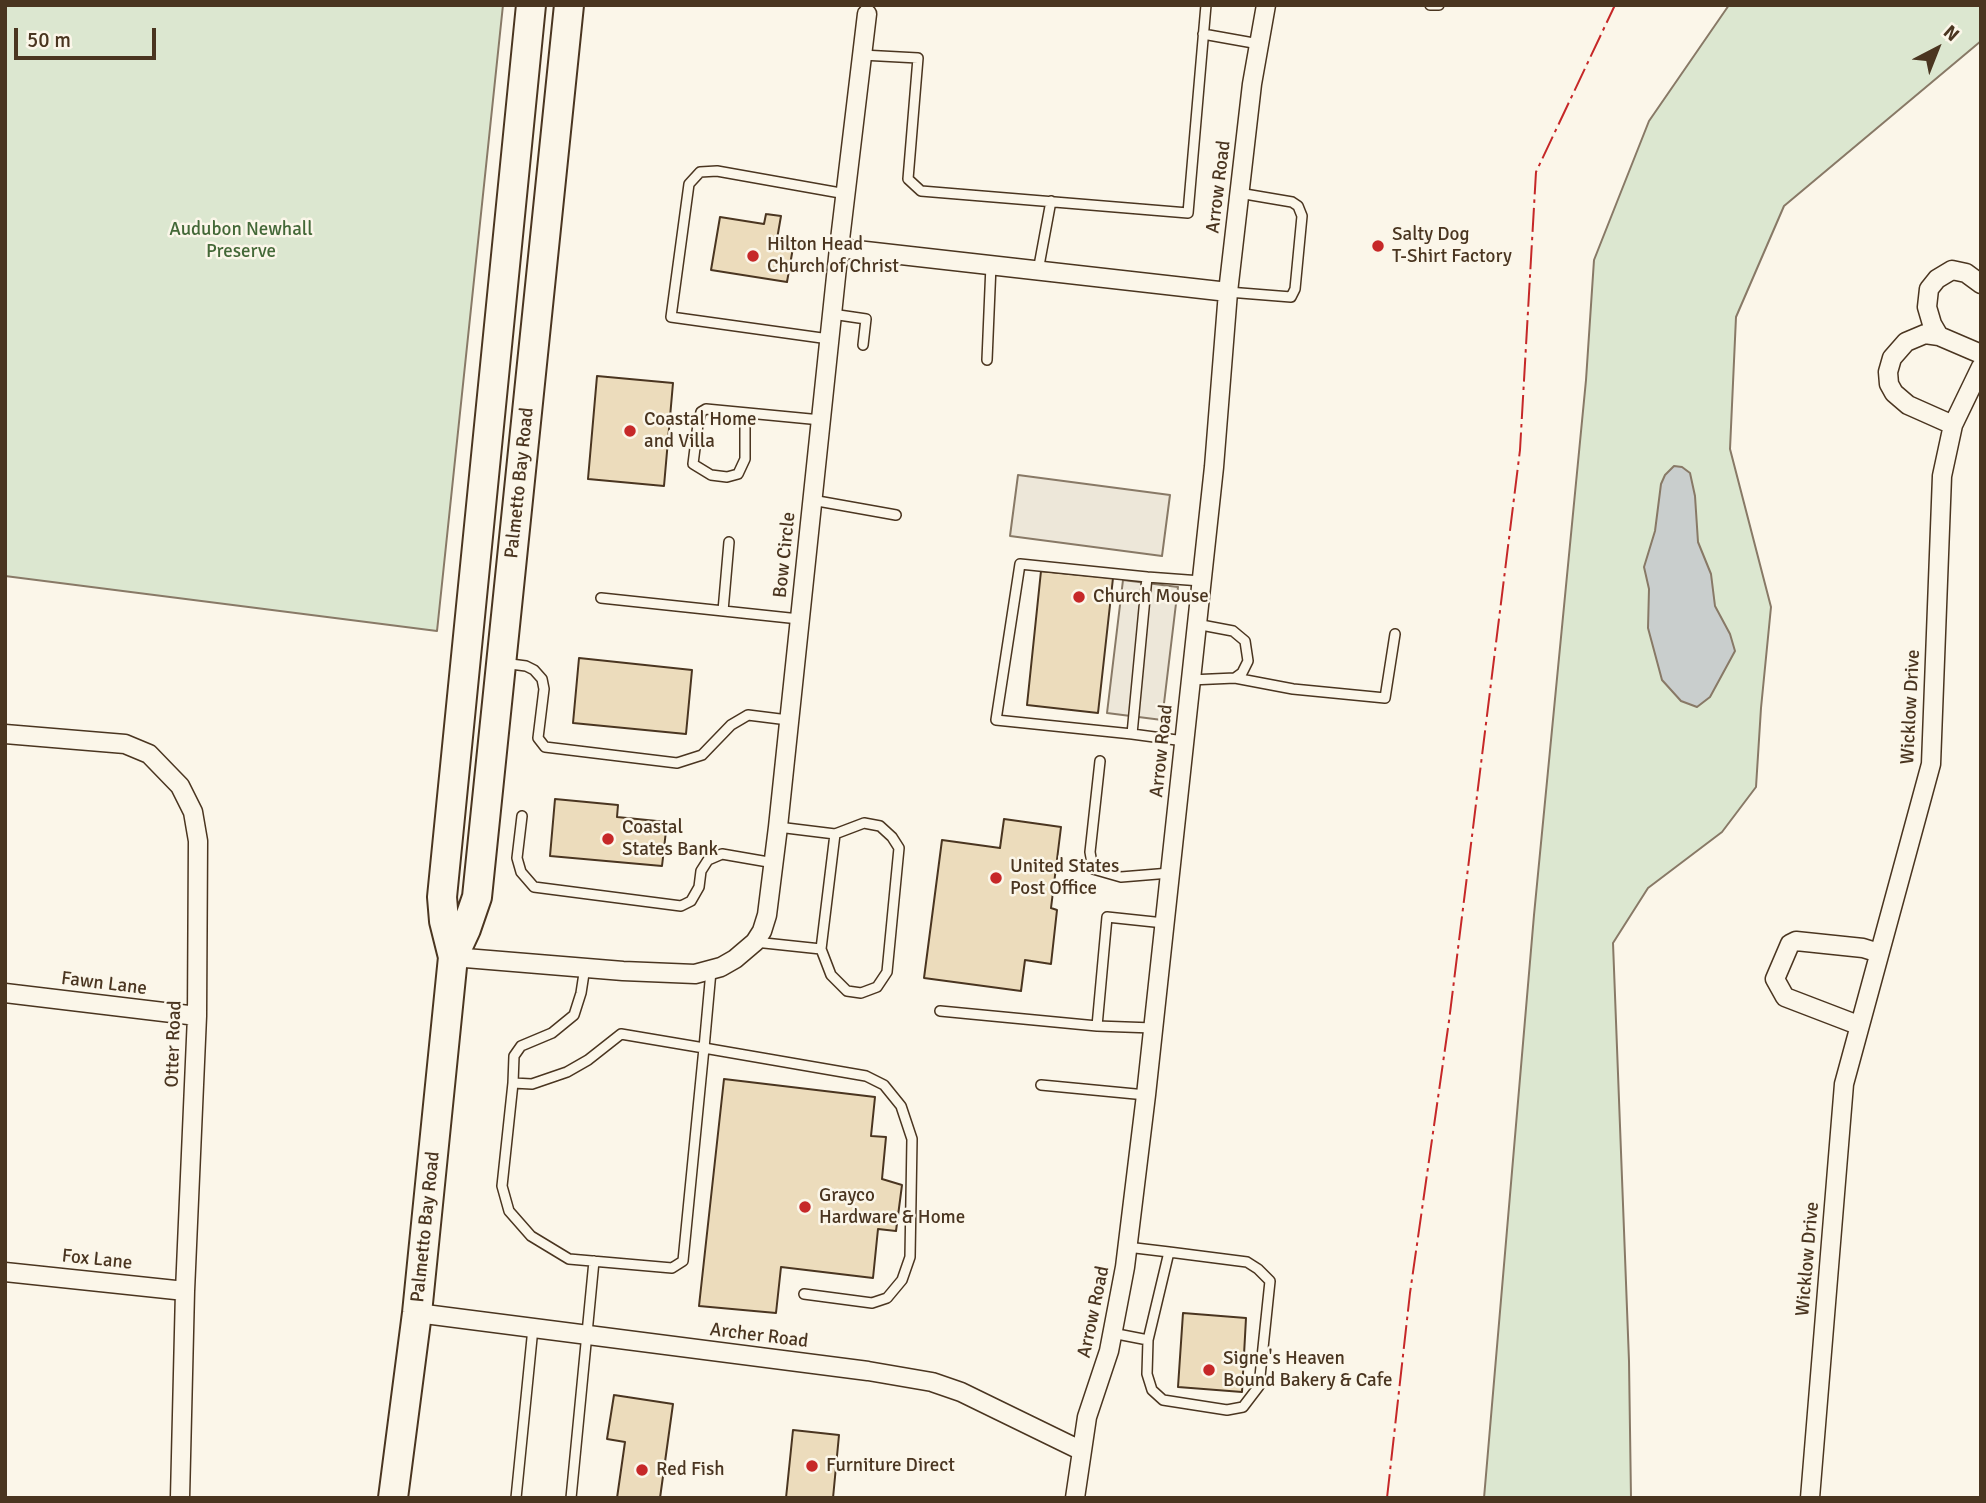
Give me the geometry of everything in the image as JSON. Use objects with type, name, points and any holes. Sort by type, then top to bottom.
[{"type":"highway","name":"Palmetto Bay Road","points":[[453,957],[444,920],[443,897],[531,5]]},
{"type":"highway","name":"Palmetto Bay Road","points":[[393,1498],[417,1313],[453,957],[477,897],[569,5]]},
{"type":"street","name":"Arrow Road","points":[[1075,1498],[1080,1450],[1112,1333],[1127,1247],[1170,873],[1239,193],[1266,5]]},
{"type":"street","name":"Bow Circle","points":[[755,942],[767,915],[774,863],[829,339],[867,14]]},
{"type":"street","points":[[839,248],[1228,292]]},
{"type":"street","points":[[1939,336],[1927,307],[1929,289],[1937,279],[1952,270],[1966,273],[1981,284]]},
{"type":"street","points":[[1953,425],[1908,405],[1894,393],[1889,384],[1888,372],[1892,358],[1906,342],[1925,334],[1939,336],[1981,354]]},
{"type":"street","name":"Wicklow Drive","points":[[1810,1498],[1844,1084],[1931,764],[1942,476],[1953,425],[1981,367]]},
{"type":"street","name":"Otter Road","points":[[5,734],[125,744],[149,754],[180,786],[193,812],[198,841],[197,1016],[185,1291],[180,1498]]},
{"type":"street","points":[[1858,1025],[1785,997],[1775,979],[1790,944],[1796,941],[1863,948],[1879,953]]},
{"type":"street","points":[[453,957],[680,974],[711,971],[735,959],[755,942]]},
{"type":"street","name":"Fawn Lane","points":[[5,993],[197,1016]]},
{"type":"street","name":"Fox Lane","points":[[5,1272],[185,1291]]},
{"type":"street","name":"Archer Road","points":[[417,1313],[868,1371],[932,1382],[961,1392],[1080,1450]]},
{"type":"lane","points":[[862,55],[918,58],[908,179],[921,191],[1188,213],[1206,5]]},
{"type":"lane","points":[[1430,5],[1439,5]]},
{"type":"lane","points":[[1203,34],[1259,44]]},
{"type":"lane","points":[[829,339],[671,317],[689,184],[700,172],[717,170],[846,194]]},
{"type":"lane","points":[[1228,292],[1291,298],[1295,289],[1302,216],[1298,206],[1292,202],[1239,193]]},
{"type":"lane","points":[[1038,271],[1051,201]]},
{"type":"lane","points":[[987,359],[991,265]]},
{"type":"lane","points":[[832,314],[866,319],[863,345]]},
{"type":"lane","points":[[745,413],[745,459],[738,474],[727,477],[710,475],[693,464],[701,412],[706,409],[821,420]]},
{"type":"lane","points":[[812,500],[896,515]]},
{"type":"lane","points":[[723,611],[729,542]]},
{"type":"lane","points":[[1184,741],[996,720],[1020,564],[1201,581]]},
{"type":"lane","points":[[1132,734],[1147,577]]},
{"type":"lane","points":[[601,598],[799,619]]},
{"type":"lane","points":[[1196,624],[1233,631],[1245,641],[1248,661],[1242,673],[1235,678]]},
{"type":"lane","points":[[1190,680],[1235,678],[1293,689],[1385,698],[1395,634]]},
{"type":"lane","points":[[501,663],[526,666],[542,678],[544,689],[538,738],[545,747],[677,763],[702,755],[731,725],[748,715],[788,720]]},
{"type":"lane","points":[[1100,761],[1090,852],[1093,869],[1121,877],[1170,873]]},
{"type":"lane","points":[[522,816],[517,858],[521,872],[534,887],[681,906],[691,901],[699,887],[701,871],[708,860],[722,854],[774,863]]},
{"type":"lane","points":[[778,827],[835,834],[864,823],[880,826],[892,836],[899,848],[887,972],[877,987],[860,993],[847,991],[831,975],[821,948],[835,834]]},
{"type":"lane","points":[[1097,1026],[1107,917],[1164,923]]},
{"type":"lane","points":[[755,942],[821,948]]},
{"type":"lane","points":[[585,967],[574,1015],[552,1033],[521,1046],[514,1056],[502,1186],[509,1211],[531,1236],[569,1259],[672,1268],[684,1261],[711,971]]},
{"type":"lane","points":[[940,1011],[1097,1026],[1153,1028]]},
{"type":"lane","points":[[513,1083],[532,1084],[566,1072],[621,1034],[866,1076],[884,1084],[901,1106],[912,1139],[910,1257],[902,1280],[887,1298],[872,1303],[804,1294]]},
{"type":"lane","points":[[1041,1085],[1146,1095]]},
{"type":"lane","points":[[1127,1247],[1169,1252],[1247,1262],[1269,1280],[1259,1386],[1242,1407],[1227,1410],[1163,1400],[1152,1390],[1147,1374],[1148,1340],[1169,1252]]},
{"type":"lane","points":[[571,1498],[594,1261]]},
{"type":"lane","points":[[516,1498],[533,1328]]},
{"type":"lane","points":[[1112,1333],[1148,1340]]},
{"type":"green space","name":"Audubon Newhall Preserve","points":[[5,5],[503,5],[437,631],[5,576]]},
{"type":"green space","points":[[1729,5],[1981,5],[1981,41],[1784,206],[1736,317],[1730,449],[1771,607],[1756,787],[1722,832],[1648,888],[1613,943],[1629,1361],[1631,1498],[1484,1498],[1534,915],[1586,380],[1594,260],[1649,121]]},
{"type":"shaded area","points":[[1674,466],[1682,467],[1690,473],[1695,496],[1698,542],[1711,574],[1715,606],[1730,634],[1735,651],[1710,697],[1697,707],[1681,701],[1662,680],[1648,628],[1649,589],[1644,567],[1655,531],[1661,484]]},
{"type":"shaded area","points":[[1018,475],[1170,495],[1162,556],[1010,536]]},
{"type":"shaded area","points":[[1123,580],[1178,587],[1162,720],[1107,713]]},
{"type":"building","name":"Hilton Head Church of Christ","points":[[766,214],[781,216],[777,239],[794,242],[787,282],[711,270],[720,217],[764,224]]},
{"type":"building","name":"Coastal Home and Villa","points":[[597,376],[673,383],[664,486],[588,479]]},
{"type":"building","points":[[1041,571],[1113,578],[1098,713],[1027,705]]},
{"type":"building","points":[[579,658],[692,670],[686,734],[573,723]]},
{"type":"building","name":"Coastal States Bank","points":[[555,799],[618,805],[617,817],[667,822],[662,866],[550,856]]},
{"type":"building","name":"United States Post Office","points":[[1004,819],[1061,827],[1051,908],[1057,910],[1051,964],[1025,960],[1021,991],[924,978],[942,840],[1000,848]]},
{"type":"building","name":"Grayco Hardware & Home","points":[[724,1079],[875,1097],[871,1136],[886,1137],[882,1179],[902,1185],[896,1231],[878,1229],[873,1278],[781,1267],[776,1313],[699,1306]]},
{"type":"building","points":[[1183,1313],[1246,1318],[1242,1392],[1178,1387]]},
{"type":"building","name":"Red Fish","points":[[614,1395],[673,1404],[660,1498],[617,1498],[625,1442],[607,1439]]},
{"type":"building","name":"Furniture Direct","points":[[793,1430],[839,1435],[833,1498],[786,1498]]},
{"type":"power","points":[[1387,1498],[1410,1293],[1449,1021],[1520,450],[1536,172],[1615,5]]},
{"type":"place","name":"Salty Dog T-Shirt Factory","points":[[1378,246]]},
{"type":"place","name":"Hilton Head Church of Christ","points":[[753,256]]},
{"type":"place","name":"Coastal Home and Villa","points":[[630,431]]},
{"type":"place","name":"Church Mouse","points":[[1079,597]]},
{"type":"place","name":"Coastal States Bank","points":[[608,839]]},
{"type":"place","name":"United States Post Office","points":[[996,878]]},
{"type":"place","name":"Grayco Hardware & Home","points":[[805,1207]]},
{"type":"place","name":"Signe's Heaven Bound Bakery & Cafe","points":[[1209,1370]]},
{"type":"place","name":"Furniture Direct","points":[[812,1466]]},
{"type":"place","name":"Red Fish","points":[[642,1470]]}]
